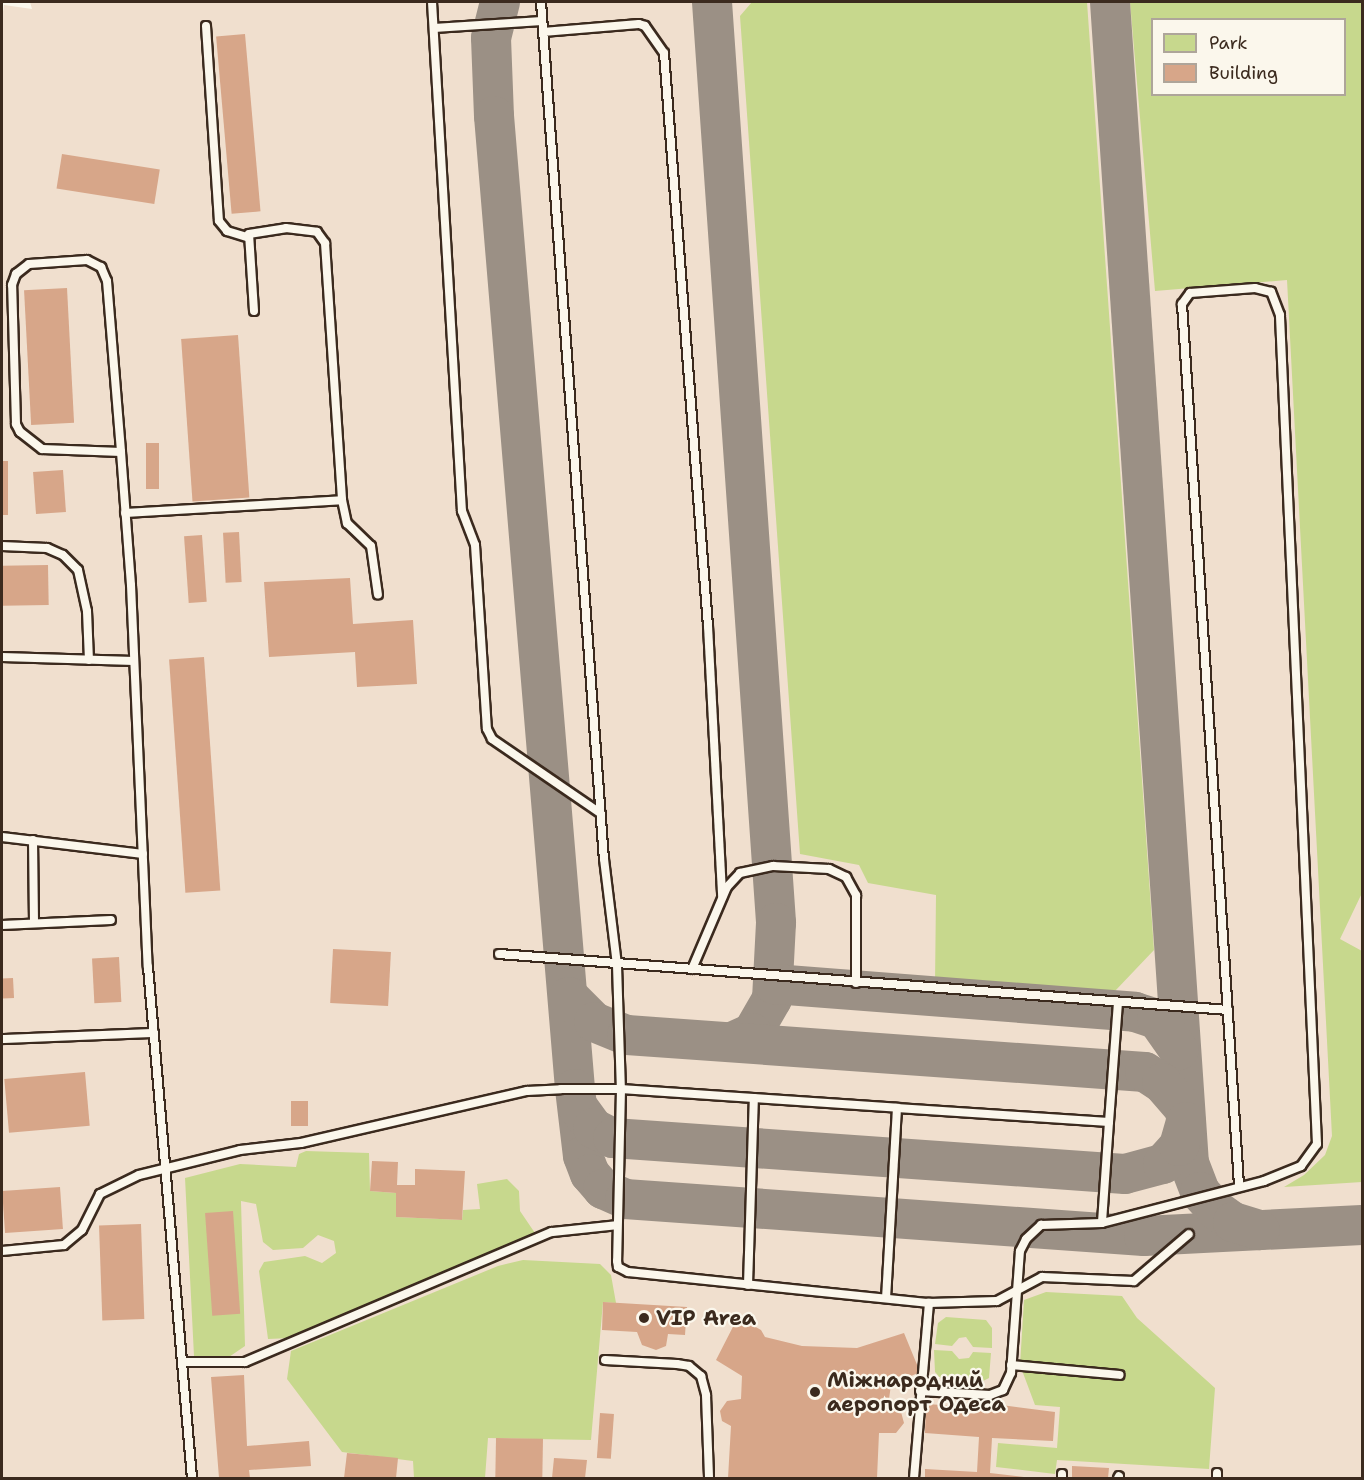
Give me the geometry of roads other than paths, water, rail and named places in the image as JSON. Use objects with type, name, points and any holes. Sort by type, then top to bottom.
[{"type":"lane","points":[[432,2],[462,511],[475,545],[487,729],[492,739],[600,813]]},
{"type":"lane","points":[[541,2],[600,813],[617,965],[621,1089],[617,1261],[622,1270],[748,1285],[929,1303],[998,1301],[1014,1295],[1042,1277],[1134,1281],[1189,1234]]},
{"type":"lane","points":[[434,28],[542,21]]},
{"type":"lane","points":[[543,32],[639,24],[647,28],[664,53],[708,626],[722,896]]},
{"type":"lane","points":[[206,26],[219,221],[227,231],[248,237]]},
{"type":"lane","points":[[254,311],[248,237],[253,232],[301,228],[317,232],[325,243],[342,500],[347,523],[371,546],[378,595]]},
{"type":"lane","points":[[121,452],[42,449],[20,432],[16,424],[12,285],[16,274],[29,264],[76,258],[95,262],[105,271],[121,452],[125,513],[154,1033],[185,1362],[192,1479]]},
{"type":"lane","points":[[920,1391],[990,1395],[1003,1390],[1011,1365],[1014,1295],[1022,1246],[1036,1228],[1048,1223],[1102,1223],[1190,1202],[1239,1186],[1285,1175],[1301,1166],[1317,1144],[1280,315],[1271,292],[1256,288],[1190,293],[1182,304],[1239,1186]]},
{"type":"lane","points":[[125,513],[342,500]]},
{"type":"lane","points":[[2,546],[47,548],[63,555],[78,570],[87,611],[89,660]]},
{"type":"lane","points":[[2,657],[134,661]]},
{"type":"lane","points":[[2,837],[143,854]]},
{"type":"lane","points":[[33,840],[34,921]]},
{"type":"lane","points":[[692,969],[722,896],[732,880],[753,867],[828,869],[846,877],[852,883],[857,907],[856,983]]},
{"type":"lane","points":[[2,925],[34,921],[111,920]]},
{"type":"lane","points":[[499,954],[617,965],[1228,1010]]},
{"type":"lane","points":[[1102,1223],[1118,1002]]},
{"type":"lane","points":[[2,1039],[154,1033]]},
{"type":"lane","points":[[2,1251],[64,1245],[82,1230],[100,1194],[139,1175],[240,1150],[301,1143],[527,1090],[621,1089],[1109,1122]]},
{"type":"lane","points":[[748,1285],[754,1098]]},
{"type":"lane","points":[[886,1298],[897,1108]]},
{"type":"lane","points":[[185,1362],[245,1362],[552,1232],[617,1225]]},
{"type":"lane","points":[[914,1479],[929,1303]]},
{"type":"lane","points":[[605,1360],[677,1364],[688,1366],[701,1376],[706,1395],[710,1479]]},
{"type":"lane","points":[[1011,1365],[1120,1375]]},
{"type":"place","name":"VIP Area","points":[[644,1318]]},
{"type":"place","name":"Міжнародний аеропорт Одеса","points":[[815,1392]]}]
